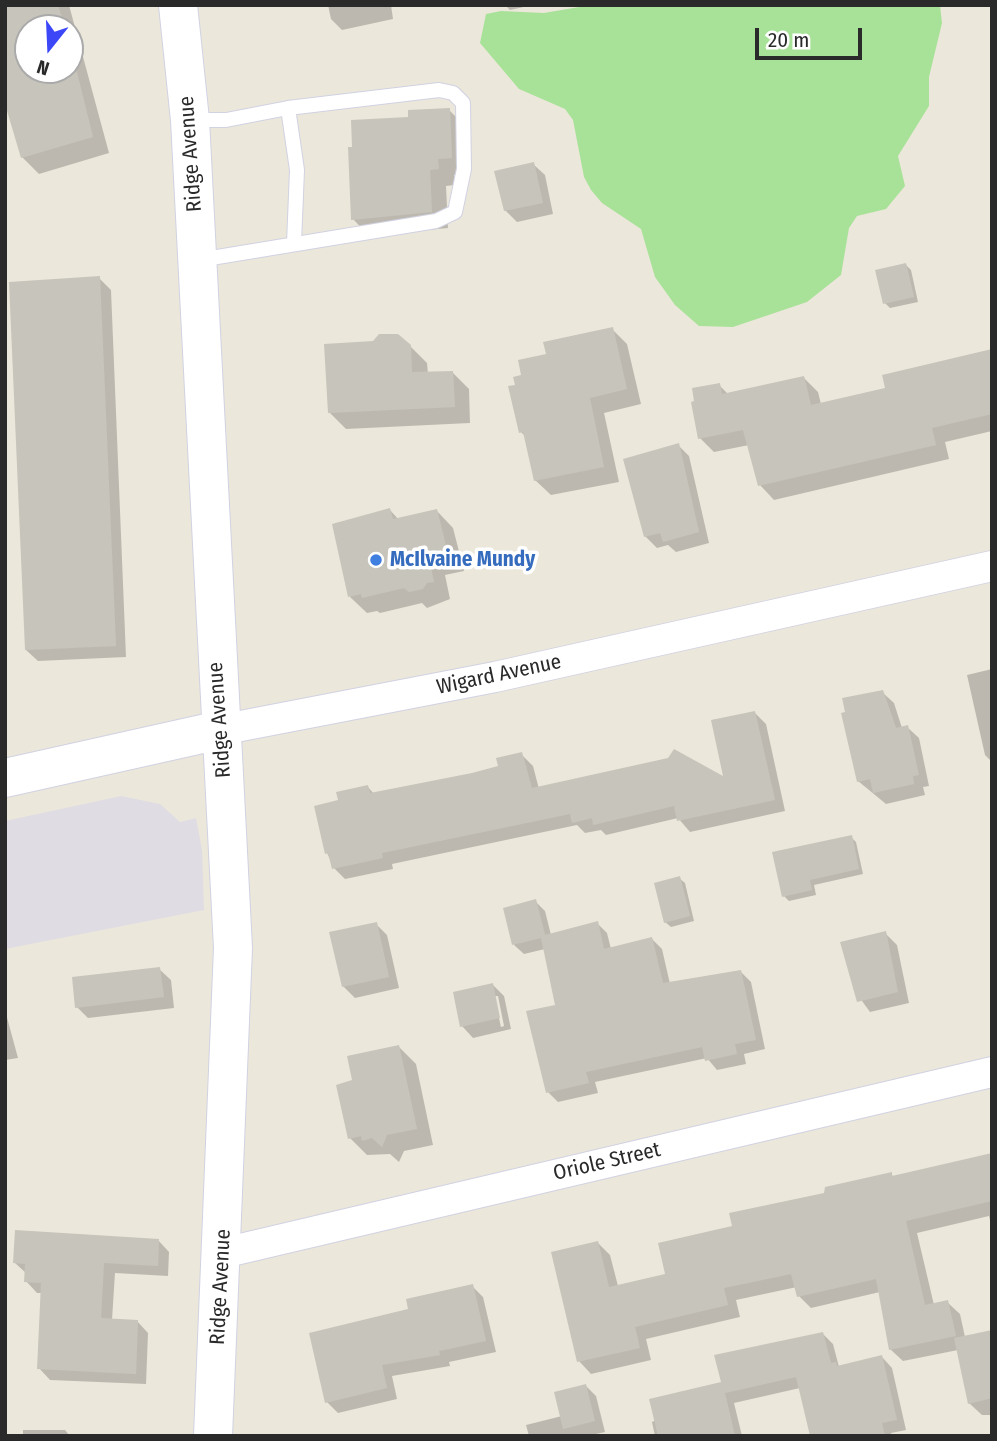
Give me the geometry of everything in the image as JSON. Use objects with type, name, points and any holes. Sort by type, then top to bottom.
[{"type":"main road","name":"Ridge Avenue","points":[[178,5],[190,120],[220,730],[229,830],[233,948],[223,1253],[213,1436]]},
{"type":"main road","name":"Wigard Avenue","points":[[5,778],[220,730]]},
{"type":"street","name":"Wigard Avenue","points":[[220,730],[495,677],[992,566]]},
{"type":"street","name":"Oriole Street","points":[[223,1253],[992,1072]]},
{"type":"lane","points":[[190,120],[226,120],[288,108],[439,90],[453,93],[463,103],[464,169],[455,212],[436,221],[197,260]]},
{"type":"lane","points":[[288,108],[297,170],[294,243]]},
{"type":"shaded area","points":[[121,796],[160,804],[180,822],[196,818],[202,850],[204,910],[5,949],[5,821]]},
{"type":"green space","points":[[591,5],[940,5],[942,23],[929,77],[929,106],[898,156],[905,186],[886,209],[857,216],[849,228],[841,275],[807,302],[733,327],[699,326],[675,305],[655,277],[641,229],[602,203],[591,190],[584,177],[573,120],[565,109],[519,89],[480,43],[486,14],[501,11],[544,13]]},
{"type":"building","points":[[5,5],[58,5],[61,14],[14,14],[14,84],[80,84],[93,137],[21,158],[5,104]]},
{"type":"building","points":[[450,108],[452,158],[438,159],[439,169],[430,170],[432,212],[351,220],[348,147],[352,147],[351,120],[408,117],[408,110]]},
{"type":"building","points":[[534,162],[543,203],[504,211],[494,171]]},
{"type":"building","points":[[906,263],[914,297],[883,304],[875,270]]},
{"type":"building","points":[[100,276],[116,646],[25,650],[9,282]]},
{"type":"building","points":[[613,327],[627,389],[590,398],[604,467],[534,481],[523,432],[519,433],[508,386],[515,385],[513,377],[521,375],[518,360],[546,354],[543,342]]},
{"type":"building","points":[[379,334],[398,334],[411,345],[412,372],[453,371],[455,407],[328,413],[324,344],[373,341]]},
{"type":"building","points":[[992,349],[992,414],[932,428],[936,445],[758,486],[743,430],[698,439],[691,402],[694,401],[692,388],[720,383],[722,394],[804,376],[811,405],[885,388],[882,375]]},
{"type":"building","points":[[679,443],[699,532],[663,542],[660,533],[644,537],[623,459]]},
{"type":"building","points":[[390,508],[393,519],[437,509],[448,554],[429,558],[434,582],[427,583],[423,589],[409,592],[404,588],[362,598],[361,594],[348,597],[332,524]]},
{"type":"building","points":[[883,690],[896,728],[908,725],[919,775],[913,776],[914,784],[873,793],[870,779],[857,782],[841,713],[845,712],[842,698]]},
{"type":"building","points":[[755,711],[775,800],[677,821],[674,806],[593,825],[592,818],[572,823],[570,814],[382,853],[383,858],[332,869],[328,853],[325,854],[314,806],[338,800],[336,792],[368,785],[370,793],[472,773],[498,766],[496,758],[522,752],[532,788],[668,758],[674,749],[723,776],[711,720]]},
{"type":"building","points":[[852,835],[859,869],[810,880],[812,890],[782,897],[772,852]]},
{"type":"building","points":[[680,876],[690,916],[664,923],[654,883]]},
{"type":"building","points":[[536,899],[545,935],[598,921],[604,949],[652,937],[663,983],[741,970],[756,1040],[735,1044],[737,1054],[705,1061],[702,1047],[586,1072],[589,1083],[546,1093],[526,1011],[555,1005],[541,938],[512,945],[503,908]]},
{"type":"building","points":[[377,922],[389,977],[342,987],[329,932]]},
{"type":"building","points":[[886,931],[898,992],[857,1002],[840,942]]},
{"type":"building","points":[[160,967],[164,997],[75,1008],[72,977]]},
{"type":"building","points":[[493,983],[500,1018],[460,1027],[453,992]]},
{"type":"building","points":[[399,1045],[417,1129],[387,1135],[382,1147],[372,1138],[362,1141],[361,1136],[348,1139],[336,1085],[352,1080],[347,1056]]},
{"type":"building","points":[[992,1153],[992,1201],[906,1221],[925,1305],[948,1300],[956,1336],[889,1350],[876,1279],[797,1297],[791,1274],[724,1288],[728,1305],[635,1327],[640,1348],[577,1362],[551,1252],[598,1241],[609,1287],[665,1274],[658,1243],[732,1226],[729,1213],[824,1193],[825,1187],[892,1172],[892,1176]]},
{"type":"building","points":[[15,1230],[159,1239],[158,1266],[104,1263],[101,1318],[138,1320],[136,1374],[37,1369],[41,1283],[24,1282],[25,1264],[13,1263]]},
{"type":"building","points":[[473,1284],[486,1341],[439,1351],[440,1355],[382,1365],[387,1388],[325,1403],[309,1333],[408,1309],[406,1299]]},
{"type":"building","points":[[992,1330],[992,1398],[968,1404],[954,1338]]},
{"type":"building","points":[[823,1332],[831,1363],[836,1362],[837,1366],[882,1355],[897,1420],[882,1423],[885,1436],[810,1436],[796,1377],[725,1393],[735,1436],[658,1436],[649,1399],[721,1382],[714,1355]]},
{"type":"building","points":[[586,1384],[595,1421],[563,1429],[554,1392]]},
{"type":"place","name":"McIlvaine Mundy","points":[[376,560]]}]
